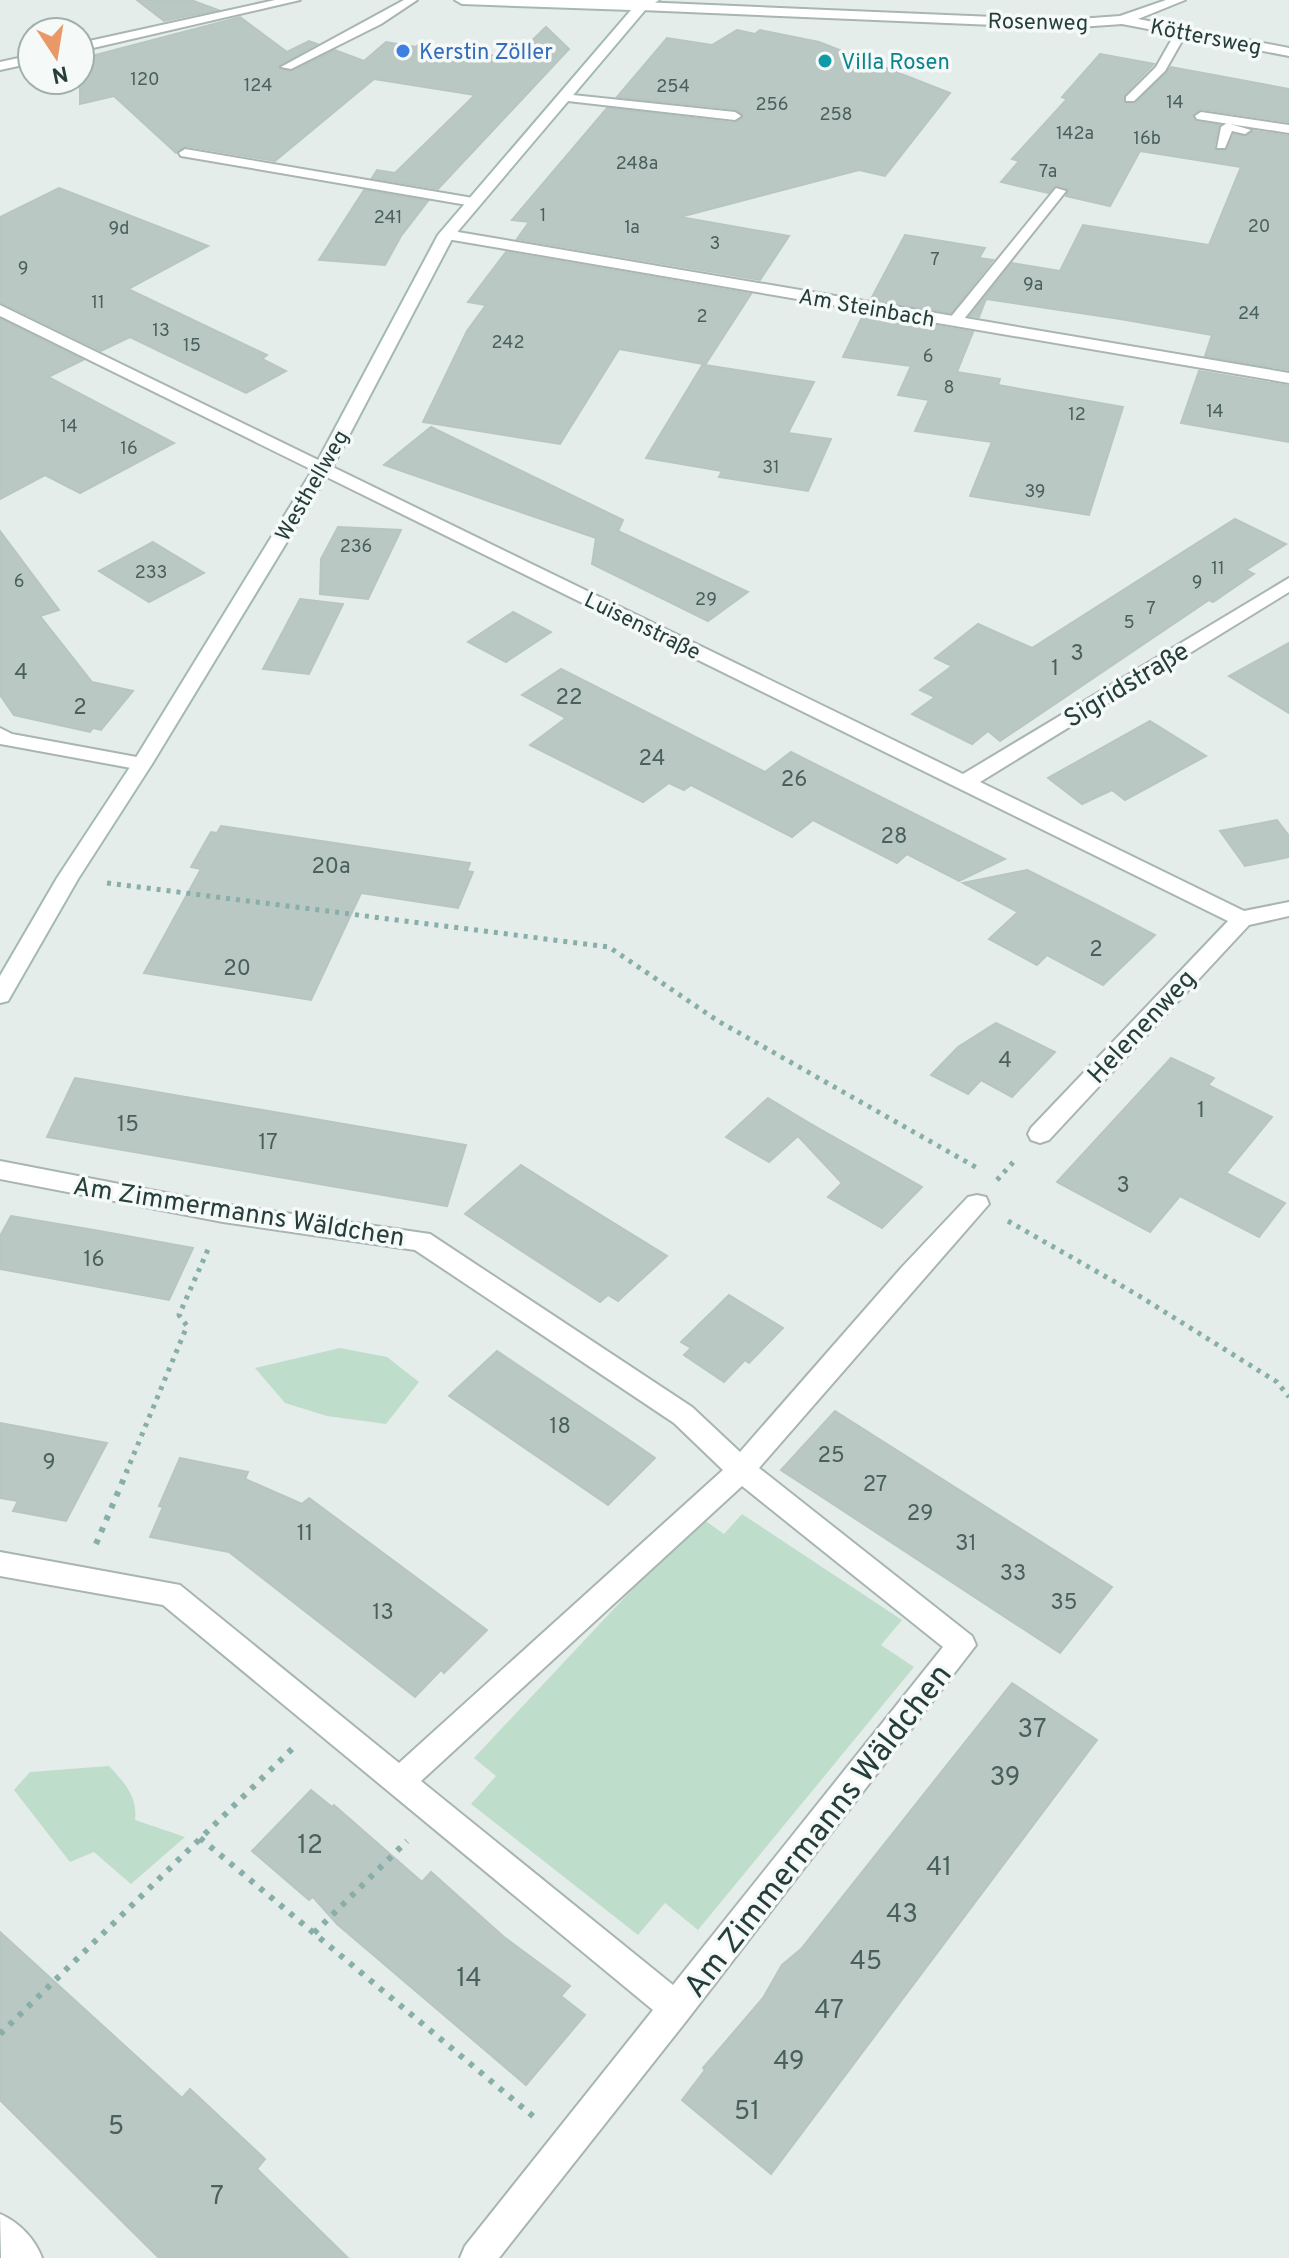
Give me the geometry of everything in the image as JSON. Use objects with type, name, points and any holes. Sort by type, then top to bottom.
[{"type":"street","points":[[96,43],[293,0]]},
{"type":"street","name":"Rosenweg","points":[[462,0],[646,3],[1065,24],[1122,20],[1178,0]]},
{"type":"street","name":"Westhellweg","points":[[0,995],[68,878],[142,764],[324,466],[446,235],[646,3]]},
{"type":"street","name":"Köttersweg","points":[[1122,20],[1289,52]]},
{"type":"street","name":"Am Steinbach","points":[[446,235],[1289,378]]},
{"type":"street","name":"Luisenstraße","points":[[0,310],[324,466],[962,784],[1242,919]]},
{"type":"street","name":"Sigridstraße","points":[[962,784],[1289,584]]},
{"type":"street","points":[[0,734],[6,739],[142,764]]},
{"type":"street","points":[[1242,919],[1289,909]]},
{"type":"street","name":"Helenenweg","points":[[1040,1134],[1242,919]]},
{"type":"street","name":"Am Zimmermanns Wäldchen","points":[[0,1170],[223,1213],[421,1241],[683,1415],[741,1470],[962,1645],[477,2258]]},
{"type":"street","points":[[400,1781],[741,1470],[911,1274],[977,1204]]},
{"type":"street","name":"Am Zimmermanns Wäldchen","points":[[0,1564],[170,1594],[676,2009]]},
{"type":"street","points":[[0,2231],[25,2258]]},
{"type":"lane","points":[[287,67],[377,22],[412,0]]},
{"type":"lane","points":[[1130,99],[1161,69],[1181,32]]},
{"type":"lane","points":[[563,98],[735,116]]},
{"type":"lane","points":[[1201,116],[1289,129]]},
{"type":"lane","points":[[1221,145],[1227,127],[1289,137]]},
{"type":"lane","points":[[185,153],[473,202]]},
{"type":"lane","points":[[955,321],[1060,191]]},
{"type":"path","points":[[68,878],[609,947],[718,1021],[997,1179]]},
{"type":"path","points":[[1040,1134],[977,1204],[1136,1294],[1277,1382],[1289,1397]]},
{"type":"path","points":[[82,1578],[187,1326],[179,1315],[223,1213]]},
{"type":"path","points":[[0,2034],[323,1718]]},
{"type":"path","points":[[314,1933],[437,1812]]},
{"type":"path","points":[[200,1838],[567,2145]]},
{"type":"green space","points":[[340,1348],[387,1357],[419,1382],[386,1424],[327,1416],[285,1403],[255,1368]]},
{"type":"green space","points":[[742,1514],[902,1620],[881,1645],[914,1667],[698,1930],[665,1903],[638,1935],[471,1804],[496,1776],[474,1758],[700,1517],[724,1534]]},
{"type":"green space","points":[[109,1766],[132,1797],[135,1820],[185,1837],[131,1884],[94,1852],[70,1862],[14,1790],[30,1772]]},
{"type":"building","points":[[137,0],[191,0],[218,10],[164,21]]},
{"type":"building","points":[[240,17],[287,52],[309,41],[317,44],[278,66],[290,72],[335,50],[364,61],[386,42],[416,47],[420,43],[513,59],[546,27],[569,49],[438,189],[372,178],[377,170],[395,173],[475,95],[374,79],[275,161],[186,146],[176,153],[114,96],[80,104],[80,96],[96,96],[96,55]]},
{"type":"building","points":[[737,30],[755,34],[760,30],[819,42],[950,93],[885,176],[859,170],[680,217],[789,236],[760,280],[517,239],[529,222],[512,220],[607,108],[735,123],[743,118],[743,114],[735,109],[617,97],[667,38],[712,45]]},
{"type":"building","points":[[1100,54],[1154,64],[1124,95],[1126,104],[1136,103],[1171,67],[1289,89],[1289,122],[1201,109],[1192,115],[1197,122],[1219,125],[1214,147],[1217,151],[1227,150],[1234,134],[1247,136],[1254,131],[1289,136],[1289,370],[1205,356],[1212,335],[1120,319],[986,299],[979,317],[970,316],[1012,263],[1060,271],[1083,225],[1209,245],[1241,167],[1140,151],[1110,206],[1066,196],[1069,190],[1057,185],[1048,193],[1001,182],[1019,161],[1012,159],[1067,99],[1062,97]]},
{"type":"building","points":[[59,188],[208,246],[128,289],[267,355],[262,359],[286,371],[246,393],[130,337],[101,351],[0,302],[0,217]]},
{"type":"building","points":[[364,190],[428,201],[401,236],[385,265],[319,260]]},
{"type":"building","points":[[905,235],[985,248],[979,258],[993,260],[951,313],[871,299]]},
{"type":"building","points":[[506,252],[751,294],[705,365],[814,382],[788,433],[831,439],[808,491],[719,477],[722,471],[646,458],[703,364],[619,349],[560,444],[423,422],[467,331],[486,305],[468,302]]},
{"type":"building","points":[[864,313],[973,332],[957,372],[1000,379],[998,385],[1123,407],[1089,515],[970,496],[992,442],[915,431],[929,400],[898,395],[911,366],[843,357]]},
{"type":"building","points":[[0,319],[83,360],[48,377],[174,443],[80,493],[45,475],[0,499]]},
{"type":"building","points":[[1199,371],[1289,386],[1289,442],[1181,423]]},
{"type":"building","points":[[431,427],[623,520],[618,531],[748,592],[708,621],[592,564],[596,538],[384,465]]},
{"type":"building","points":[[1235,519],[1286,544],[1246,570],[1254,574],[1213,602],[1209,600],[1000,741],[988,731],[972,744],[912,714],[935,697],[920,690],[952,666],[935,658],[978,624],[1032,648]]},
{"type":"building","points":[[338,527],[401,530],[368,599],[320,594],[321,559]]},
{"type":"building","points":[[0,531],[59,610],[40,616],[92,682],[133,691],[101,730],[93,728],[90,732],[14,715],[0,695]]},
{"type":"building","points":[[153,542],[204,573],[149,602],[99,571]]},
{"type":"building","points":[[300,599],[343,604],[309,674],[263,669]]},
{"type":"building","points":[[513,612],[551,632],[506,662],[468,642]]},
{"type":"building","points":[[1289,643],[1289,713],[1229,676]]},
{"type":"building","points":[[561,669],[765,772],[791,752],[1005,859],[959,881],[907,854],[897,863],[813,820],[792,837],[691,785],[684,790],[669,783],[643,802],[530,745],[566,718],[522,695]]},
{"type":"building","points":[[1150,721],[1206,756],[1125,800],[1112,790],[1082,804],[1048,778]]},
{"type":"building","points":[[1277,820],[1289,836],[1289,857],[1245,866],[1220,831]]},
{"type":"building","points":[[221,826],[470,863],[467,871],[473,872],[458,908],[361,893],[311,1000],[144,973],[201,869],[191,867],[211,832],[217,833]]},
{"type":"building","points":[[1027,870],[1155,935],[1103,985],[1047,955],[1037,965],[989,939],[1018,912],[963,883]]},
{"type":"building","points":[[996,1023],[1055,1052],[1012,1097],[981,1080],[968,1094],[931,1075],[958,1047]]},
{"type":"building","points":[[1171,1058],[1214,1078],[1208,1085],[1272,1117],[1226,1173],[1285,1203],[1259,1237],[1180,1196],[1150,1232],[1057,1182]]},
{"type":"building","points":[[75,1078],[466,1145],[447,1206],[47,1137]]},
{"type":"building","points":[[768,1098],[922,1187],[882,1228],[828,1197],[842,1183],[798,1136],[769,1162],[726,1137]]},
{"type":"building","points":[[521,1165],[667,1256],[618,1301],[608,1295],[600,1302],[465,1214]]},
{"type":"building","points":[[11,1216],[193,1248],[169,1300],[0,1269],[0,1236]]},
{"type":"building","points":[[729,1295],[783,1328],[749,1363],[745,1360],[724,1382],[684,1355],[691,1348],[681,1342]]},
{"type":"building","points":[[497,1351],[655,1458],[608,1505],[449,1396]]},
{"type":"building","points":[[835,1411],[1112,1587],[1060,1653],[781,1470]]},
{"type":"building","points":[[0,1423],[107,1443],[66,1521],[13,1511],[18,1501],[0,1498]]},
{"type":"building","points":[[180,1458],[248,1472],[245,1479],[302,1504],[309,1498],[487,1630],[415,1697],[229,1552],[150,1537],[163,1507],[159,1506]]},
{"type":"building","points":[[1012,1683],[1097,1740],[771,2174],[682,2100],[705,2070],[703,2068],[763,1998],[782,1965],[801,1949]]},
{"type":"building","points":[[311,1790],[332,1807],[334,1805],[422,1882],[431,1872],[504,1937],[570,1986],[561,1996],[585,2015],[526,2085],[337,1924],[313,1897],[309,1900],[252,1851]]},
{"type":"building","points":[[0,1932],[182,2098],[190,2089],[265,2159],[257,2169],[348,2258],[159,2258],[0,2100]]},
{"type":"place","name":"Kerstin Zöller","points":[[403,51]]},
{"type":"place","name":"Villa Rosen","points":[[825,61]]}]
